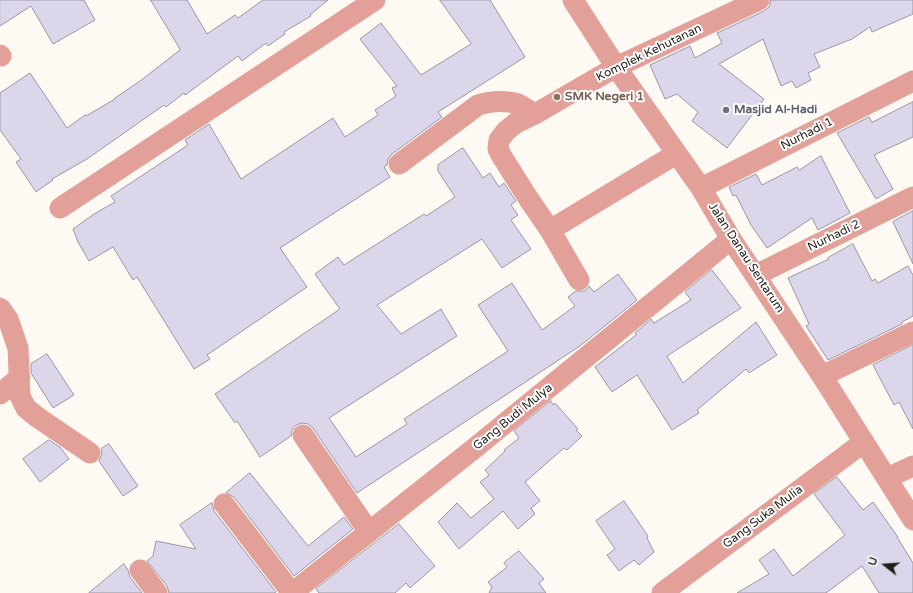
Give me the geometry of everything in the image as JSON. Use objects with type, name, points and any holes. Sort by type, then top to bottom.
[{"type":"street","points":[[60,208],[375,0]]},
{"type":"street","name":"Jalan Danau Sentarum","points":[[573,0],[616,67],[701,188],[731,239],[822,376],[913,520]]},
{"type":"street","name":"Komplek Kehutanan","points":[[579,280],[550,230],[501,155],[498,149],[499,140],[506,131],[516,124],[616,67],[758,0]]},
{"type":"street","name":"Nurhadi 1","points":[[701,188],[913,81]]},
{"type":"street","points":[[399,164],[478,105],[487,102],[506,102],[518,104],[535,114]]},
{"type":"street","points":[[550,230],[676,154]]},
{"type":"street","name":"Nurhadi 2","points":[[756,275],[913,197]]},
{"type":"street","name":"Gang Budi Mulya","points":[[292,593],[471,451],[731,239]]},
{"type":"street","points":[[0,308],[8,319],[18,348],[20,396],[26,408],[90,453]]},
{"type":"street","points":[[822,376],[913,332]]},
{"type":"street","points":[[0,394],[20,377]]},
{"type":"street","points":[[303,435],[369,532]]},
{"type":"street","name":"Gang Suka Mulia","points":[[662,593],[864,442]]},
{"type":"street","points":[[887,478],[913,466]]},
{"type":"street","points":[[224,504],[292,593]]},
{"type":"street","points":[[140,570],[157,593]]},
{"type":"building","points":[[0,0],[84,0],[95,20],[53,44],[31,6],[0,26]]},
{"type":"building","points":[[151,0],[187,0],[207,34],[235,15],[238,18],[263,0],[328,0],[310,15],[311,16],[284,32],[285,34],[268,46],[266,43],[242,61],[238,56],[185,95],[184,93],[166,107],[164,105],[87,159],[52,179],[53,180],[36,192],[16,162],[21,159],[0,130],[0,93],[30,73],[67,128],[85,115],[86,116],[115,99],[180,50]]},
{"type":"building","points":[[440,0],[490,0],[525,57],[438,112],[442,117],[392,154],[388,159],[387,165],[384,167],[390,177],[280,248],[307,287],[207,355],[210,359],[194,369],[137,277],[133,280],[113,247],[89,261],[78,242],[73,229],[94,214],[115,202],[111,196],[188,145],[185,140],[209,124],[241,179],[333,118],[345,137],[378,115],[375,110],[396,96],[392,88],[397,86],[360,39],[381,23],[421,75],[471,44]]},
{"type":"building","points":[[771,0],[913,0],[913,14],[872,32],[870,27],[852,39],[814,54],[820,67],[808,73],[811,80],[796,88],[792,81],[781,86],[763,39],[719,64],[764,99],[727,148],[692,121],[698,112],[677,94],[665,99],[650,65],[690,46],[695,58],[722,43],[717,33],[764,11],[769,7]]},
{"type":"building","points":[[913,102],[913,137],[874,155],[893,189],[876,199],[837,133],[869,117],[872,122]]},
{"type":"building","points":[[463,148],[483,178],[490,173],[499,187],[504,183],[516,201],[511,205],[518,215],[511,220],[531,249],[502,268],[482,239],[377,305],[401,334],[441,309],[457,336],[329,418],[356,457],[407,424],[404,419],[508,351],[478,305],[512,283],[542,330],[575,306],[568,297],[576,291],[585,291],[589,286],[594,292],[618,274],[637,300],[580,346],[357,493],[313,428],[308,424],[302,423],[296,425],[292,430],[291,436],[260,457],[237,421],[235,423],[215,394],[340,309],[315,274],[338,257],[344,265],[424,214],[426,216],[455,197],[438,171],[438,165]]},
{"type":"building","points":[[821,156],[850,213],[818,230],[812,218],[767,248],[751,225],[736,195],[733,196],[729,187],[756,174],[762,185],[797,167],[799,170]]},
{"type":"building","points":[[913,211],[913,264],[893,222]]},
{"type":"building","points":[[853,244],[872,281],[875,279],[878,283],[908,266],[913,275],[913,316],[902,322],[902,324],[828,360],[806,326],[809,324],[788,278],[829,259],[828,258]]},
{"type":"building","points":[[712,270],[741,308],[667,356],[683,383],[756,322],[777,355],[749,373],[746,369],[697,410],[699,413],[672,430],[637,375],[612,392],[595,367],[636,335],[635,333],[651,319],[654,323],[691,300],[685,292]]},
{"type":"building","points":[[913,345],[913,429],[899,402],[894,405],[873,365]]},
{"type":"building","points":[[47,354],[74,395],[53,408],[31,373],[31,364]]},
{"type":"building","points":[[551,401],[553,405],[555,403],[578,429],[576,430],[582,436],[567,450],[564,448],[525,482],[540,501],[531,508],[535,514],[518,529],[503,511],[459,549],[438,522],[457,503],[471,518],[494,499],[480,482],[489,475],[485,470],[505,451],[504,450],[519,438],[514,431]]},
{"type":"building","points":[[49,440],[60,447],[69,459],[40,482],[23,459]]},
{"type":"building","points":[[109,444],[138,486],[123,496],[99,461],[102,454],[101,449]]},
{"type":"building","points":[[250,473],[308,546],[344,517],[353,529],[294,576],[234,497],[226,493]]},
{"type":"building","points":[[837,477],[863,510],[873,502],[898,537],[913,563],[913,593],[879,593],[862,566],[826,593],[737,593],[769,574],[759,560],[774,549],[793,576],[845,535],[814,494]]},
{"type":"building","points":[[624,501],[648,536],[647,538],[654,552],[639,565],[634,560],[619,571],[607,555],[615,549],[596,521]]},
{"type":"building","points":[[212,503],[214,511],[276,592],[169,593],[167,586],[147,561],[153,556],[156,541],[196,549],[180,525]]},
{"type":"building","points":[[399,524],[435,566],[410,588],[406,583],[395,593],[319,593],[316,589]]},
{"type":"building","points":[[519,551],[544,579],[539,583],[546,593],[489,593],[492,587],[488,582],[507,567],[504,563]]},
{"type":"building","points":[[124,564],[130,577],[142,593],[89,593]]},
{"type":"place","name":"SMK Negeri 1","points":[[557,97]]},
{"type":"place","name":"Masjid Al-Hadi","points":[[726,110]]}]
